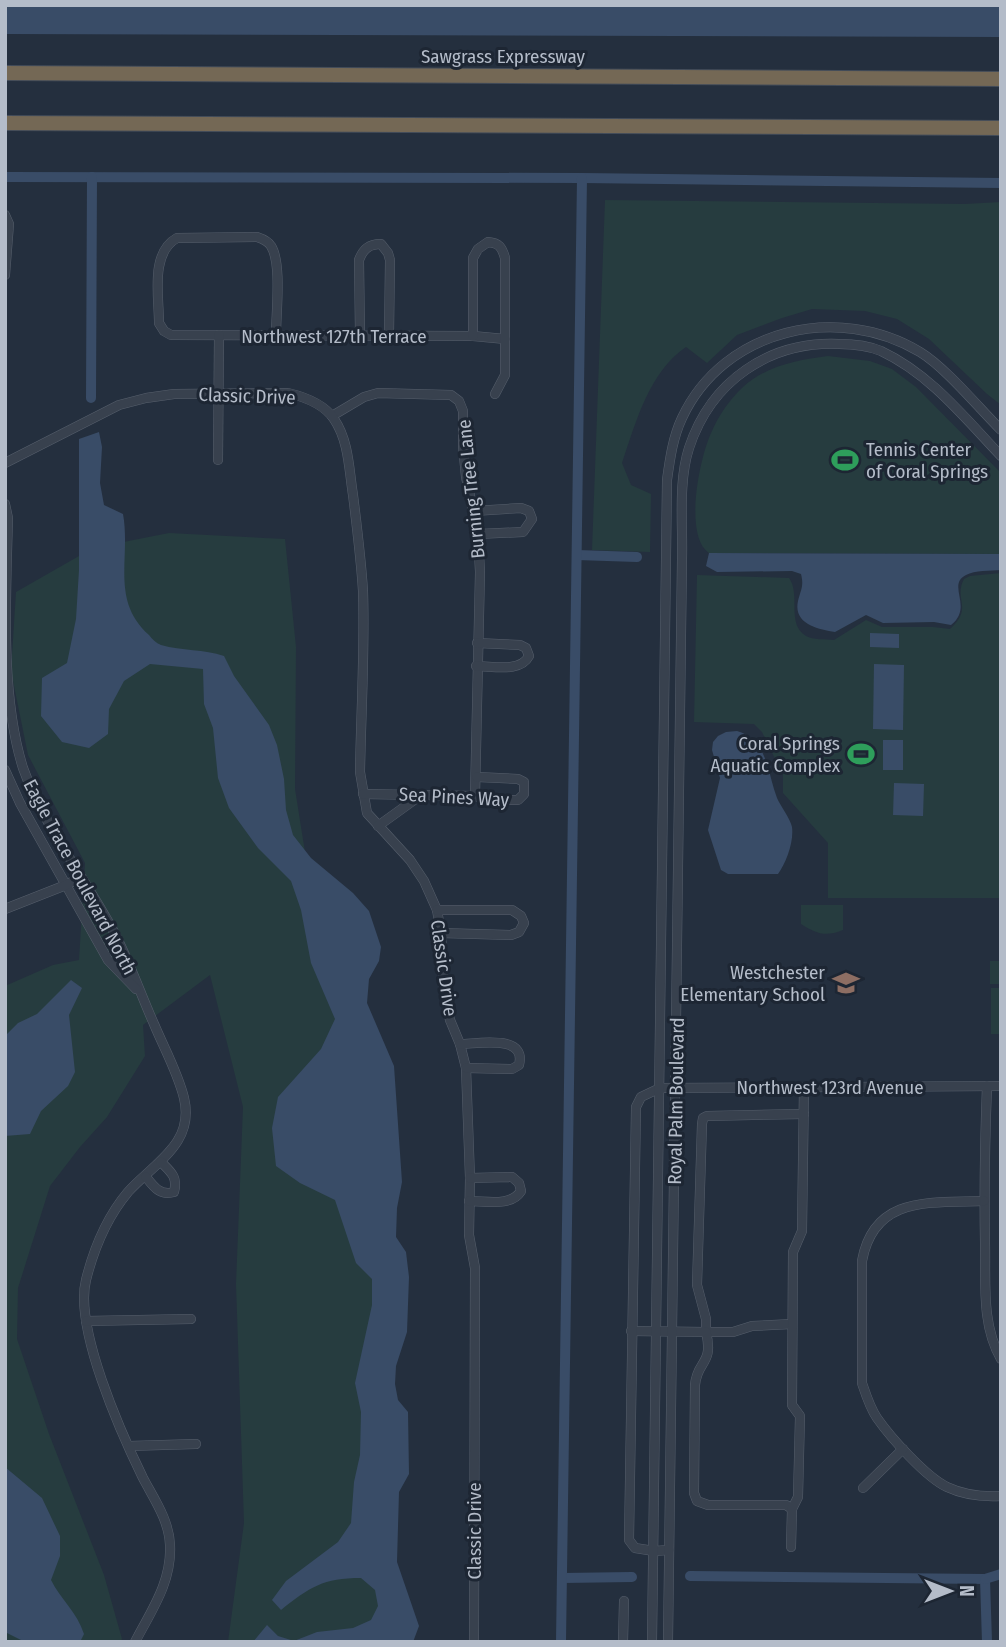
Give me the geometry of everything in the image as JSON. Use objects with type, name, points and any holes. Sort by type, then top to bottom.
[{"type":"highway","name":"Sawgrass Expressway","points":[[5,73],[1001,79]]},
{"type":"highway","points":[[5,123],[1001,128]]},
{"type":"street","points":[[5,215],[9,224],[5,275]]},
{"type":"street","name":"Northwest 127th Terrace","points":[[276,335],[276,260],[272,247],[266,240],[257,237],[177,238],[169,242],[159,258],[159,323],[164,331],[171,335],[473,336],[505,339]]},
{"type":"street","points":[[473,336],[473,258],[478,249],[488,242],[495,243],[502,249],[505,258],[505,375],[495,394]]},
{"type":"street","points":[[360,335],[359,260],[363,251],[372,244],[381,244],[390,260],[389,335]]},
{"type":"street","name":"Royal Palm Boulevard","points":[[652,1642],[667,480],[672,447],[682,417],[700,388],[721,366],[747,348],[775,335],[802,328],[830,326],[858,328],[881,334],[922,352],[1001,430]]},
{"type":"street","points":[[218,460],[219,335]]},
{"type":"street","name":"Royal Palm Boulevard","points":[[668,1642],[682,559],[684,482],[688,450],[699,423],[716,397],[733,379],[755,363],[781,351],[806,344],[830,344],[878,350],[900,361],[930,383],[1001,456]]},
{"type":"street","name":"Classic Drive","points":[[5,463],[119,405],[174,394],[288,393],[305,397],[332,416],[342,432],[360,550],[363,593],[360,772],[363,794],[367,813],[410,860],[424,881],[437,911],[444,992],[466,1068],[469,1235],[475,1268],[474,1642]]},
{"type":"street","name":"Burning Tree Lane","points":[[332,416],[363,397],[378,393],[451,395],[459,401],[463,411],[464,456],[478,534],[480,572],[475,796]]},
{"type":"street","name":"Eagle Trace Boulevard North","points":[[5,504],[8,518],[7,697],[13,734],[35,795],[115,935],[175,1073],[184,1096],[187,1117],[183,1133],[161,1162],[129,1191],[109,1220],[93,1251],[84,1285],[90,1347],[129,1446],[167,1525],[170,1545],[169,1568],[164,1589],[135,1642]]},
{"type":"street","points":[[474,512],[521,508],[529,512],[532,519],[523,532],[478,534]]},
{"type":"street","points":[[476,666],[517,667],[525,663],[529,656],[526,648],[520,645],[477,643]]},
{"type":"street","name":"Eagle Trace Boulevard North","points":[[5,770],[20,803],[108,960],[140,992]]},
{"type":"street","name":"Sea Pines Way","points":[[363,794],[475,796],[494,800],[518,800],[526,789],[524,782],[518,779],[477,777]]},
{"type":"street","points":[[378,826],[421,795]]},
{"type":"street","points":[[5,909],[80,877]]},
{"type":"street","points":[[437,911],[512,911],[521,916],[524,923],[519,932],[511,935],[441,933]]},
{"type":"street","points":[[460,1045],[509,1044],[517,1049],[521,1057],[519,1065],[512,1069],[466,1068]]},
{"type":"street","points":[[986,1086],[986,1299],[989,1330],[1001,1359]]},
{"type":"street","name":"Northwest 123rd Avenue","points":[[660,1088],[1001,1086]]},
{"type":"street","points":[[791,1547],[792,1509],[798,1497],[800,1416],[792,1405],[793,1252],[802,1231],[804,1087]]},
{"type":"street","points":[[660,1088],[641,1097],[636,1107],[629,1540],[635,1548],[669,1550]]},
{"type":"street","points":[[792,1509],[786,1505],[705,1505],[695,1497],[695,1385],[697,1374],[708,1359],[709,1352],[706,1319],[697,1285],[703,1118],[710,1115],[804,1114]]},
{"type":"street","points":[[146,1177],[158,1191],[167,1194],[174,1192],[174,1174],[161,1162]]},
{"type":"street","points":[[469,1201],[509,1201],[517,1198],[521,1191],[519,1183],[512,1177],[470,1178]]},
{"type":"street","points":[[984,1201],[926,1203],[903,1207],[877,1224],[865,1246],[862,1261],[862,1383],[868,1402],[877,1417],[903,1449],[946,1486],[968,1494],[1001,1496]]},
{"type":"street","points":[[86,1321],[191,1320]]},
{"type":"street","points":[[631,1331],[733,1332],[752,1326],[793,1324]]},
{"type":"street","points":[[129,1446],[196,1444]]},
{"type":"street","points":[[863,1488],[903,1449]]},
{"type":"street","points":[[623,1642],[624,1601]]},
{"type":"green space","points":[[605,200],[965,204],[1001,202],[1001,405],[929,339],[897,319],[865,311],[812,309],[782,318],[737,335],[707,363],[686,347],[673,357],[653,384],[622,463],[631,485],[651,494],[650,552],[592,550]]},
{"type":"green space","name":"Tennis Center of Coral Springs","points":[[828,356],[870,361],[892,369],[916,387],[1001,473],[1001,554],[709,553],[701,544],[695,513],[696,495],[707,442],[721,413],[738,392],[762,374],[794,362]]},
{"type":"green space","points":[[169,533],[285,539],[296,647],[295,789],[308,871],[382,1111],[380,1635],[356,1642],[228,1642],[244,1523],[236,1284],[243,1107],[210,975],[143,1025],[145,1056],[107,1117],[50,1186],[18,1288],[17,1339],[49,1434],[104,1575],[122,1639],[120,1642],[5,1642],[5,986],[53,965],[79,960],[85,863],[28,755],[11,671],[16,592],[93,548]]},
{"type":"green space","name":"Coral Springs Aquatic Complex","points":[[1001,573],[1001,898],[828,898],[828,843],[783,793],[783,775],[762,732],[754,724],[694,722],[697,575],[789,578],[800,631],[812,638],[834,640],[866,620],[882,627],[950,629],[961,615],[961,586],[964,579]]},
{"type":"green space","points":[[801,905],[843,905],[843,930],[826,934],[801,924]]},
{"type":"green space","points":[[990,961],[1001,961],[1001,984],[990,984]]},
{"type":"green space","points":[[991,988],[1001,988],[1001,1034],[991,1034]]},
{"type":"water","points":[[5,5],[1001,5],[1001,37],[5,34]]},
{"type":"water","points":[[99,432],[102,447],[100,483],[104,505],[123,514],[124,578],[130,608],[137,622],[161,645],[224,656],[234,676],[269,725],[277,745],[284,779],[286,810],[293,835],[311,858],[353,893],[369,911],[381,947],[379,961],[369,979],[367,1003],[394,1066],[402,1182],[397,1208],[396,1237],[406,1252],[409,1277],[407,1332],[396,1366],[395,1384],[398,1400],[408,1412],[409,1474],[399,1492],[397,1562],[419,1626],[413,1642],[253,1642],[267,1625],[278,1636],[294,1641],[317,1632],[353,1628],[371,1620],[378,1606],[375,1590],[361,1578],[318,1585],[281,1610],[272,1600],[286,1581],[338,1542],[351,1523],[354,1482],[360,1455],[361,1412],[355,1383],[372,1305],[372,1279],[356,1263],[335,1200],[300,1183],[276,1166],[272,1128],[278,1097],[321,1049],[335,1019],[311,963],[301,910],[291,881],[258,848],[229,808],[218,778],[213,728],[204,704],[203,669],[150,664],[124,681],[109,709],[108,734],[89,748],[62,742],[41,716],[42,678],[67,663],[76,619],[79,570],[79,439]]},
{"type":"water","points":[[709,553],[1001,554],[1001,570],[974,572],[961,579],[958,584],[960,611],[951,625],[934,622],[883,623],[866,615],[835,632],[808,624],[799,615],[797,609],[802,585],[801,574],[792,571],[717,572],[706,566]]},
{"type":"water","points":[[870,633],[899,634],[899,648],[870,647]]},
{"type":"water","points":[[874,664],[904,665],[903,730],[873,729]]},
{"type":"water","points":[[737,731],[747,735],[761,749],[777,798],[792,827],[789,852],[778,874],[728,874],[721,870],[708,830],[720,778],[712,750],[713,742],[726,732]]},
{"type":"water","points":[[883,740],[903,740],[903,770],[883,770]]},
{"type":"water","points":[[894,783],[924,784],[923,816],[893,815]]},
{"type":"water","points":[[71,980],[82,988],[69,1015],[75,1072],[68,1086],[41,1111],[30,1134],[5,1136],[5,1036],[18,1023],[37,1014]]},
{"type":"water","points":[[5,1467],[42,1498],[60,1536],[60,1556],[51,1580],[81,1626],[84,1634],[80,1642],[23,1641],[5,1632]]},
{"type":"waterway","points":[[5,177],[582,178],[1001,183]]},
{"type":"waterway","points":[[91,398],[92,177]]},
{"type":"waterway","points":[[561,1642],[582,178]]},
{"type":"waterway","points":[[577,555],[637,557]]},
{"type":"waterway","points":[[985,1579],[1001,1574]]},
{"type":"waterway","points":[[690,1576],[985,1579],[987,1642]]},
{"type":"waterway","points":[[563,1578],[632,1577]]},
{"type":"place","name":"Tennis Center of Coral Springs","points":[[845,460]]},
{"type":"place","name":"Coral Springs Aquatic Complex","points":[[861,754]]},
{"type":"place","name":"Westchester Elementary School","points":[[846,983]]}]
